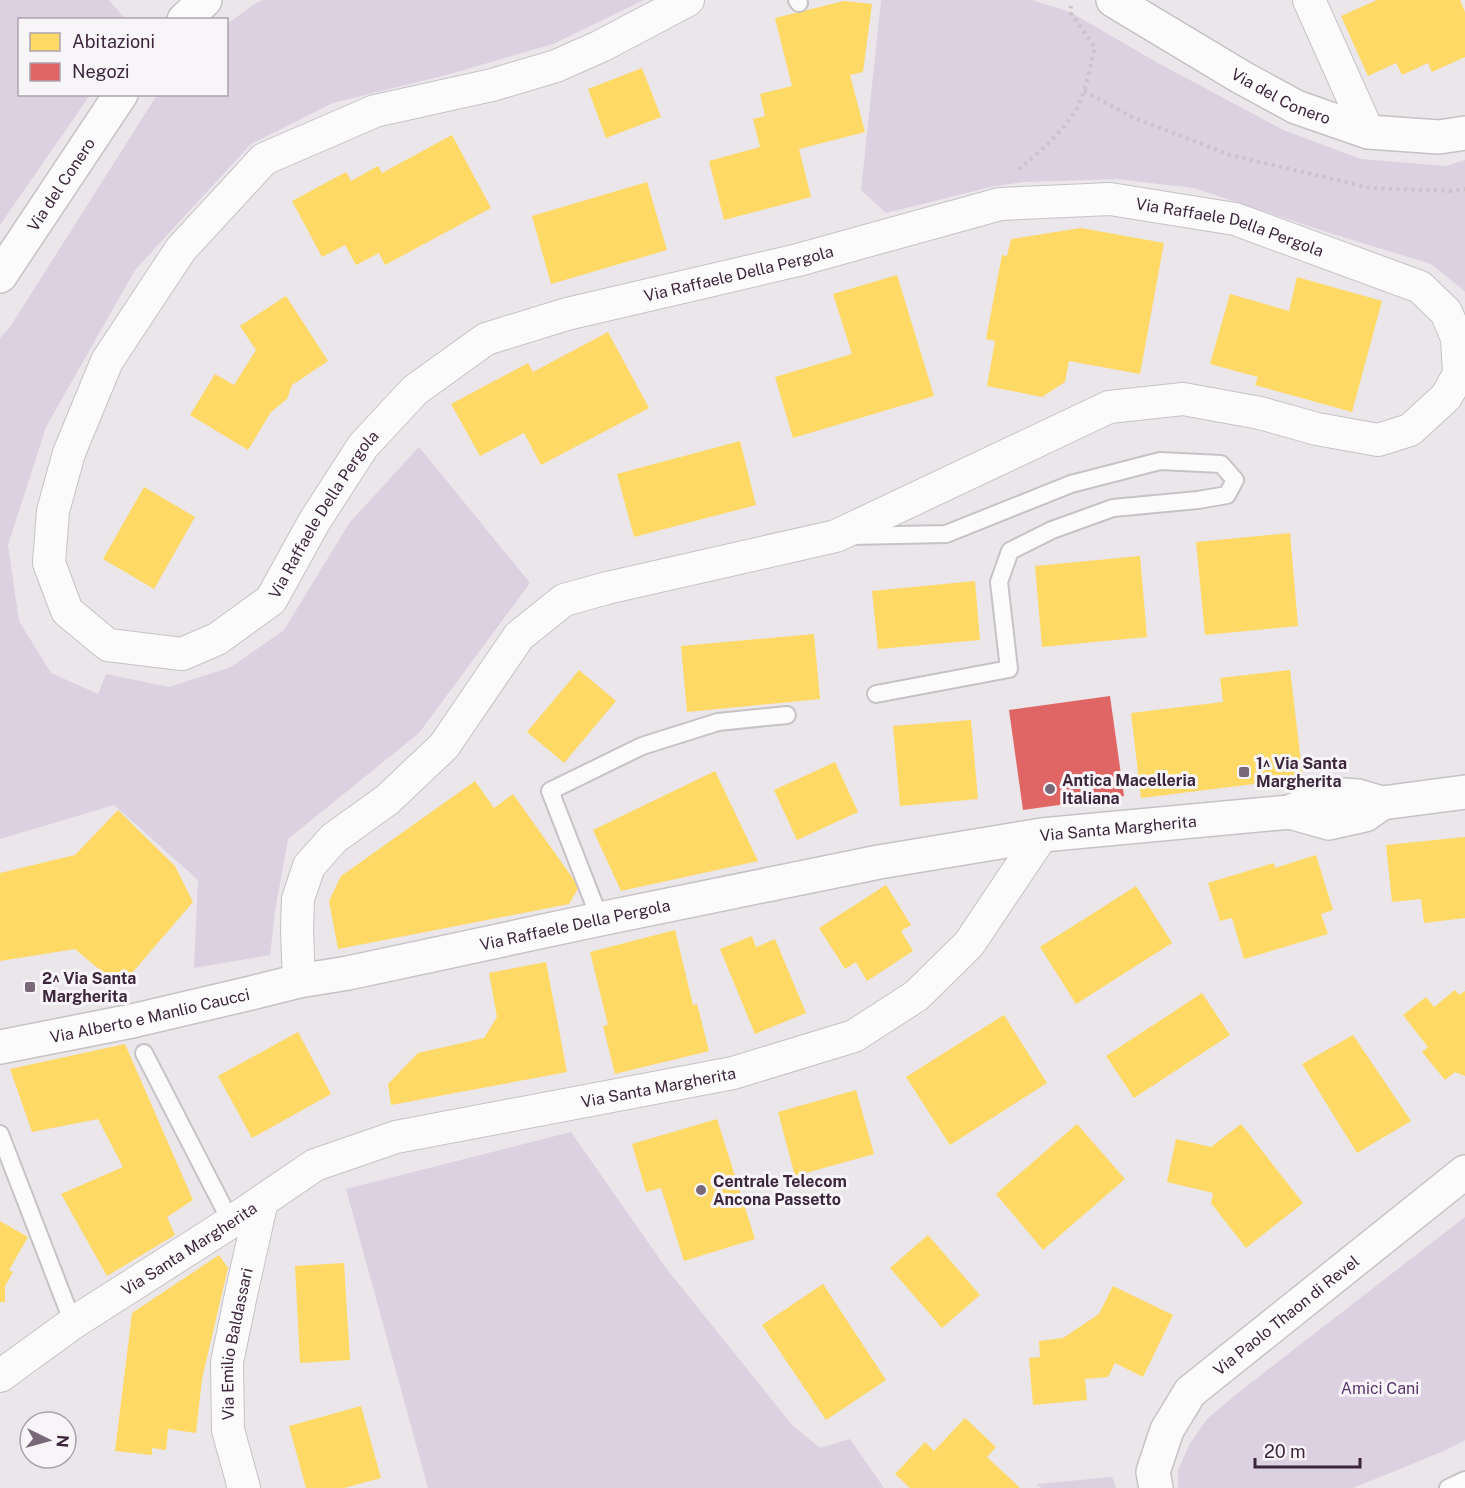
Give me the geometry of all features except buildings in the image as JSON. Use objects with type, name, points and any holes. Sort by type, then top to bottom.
[{"type":"street","points":[[186,18],[205,0]]},
{"type":"street","name":"Via Raffaele Della Pergola","points":[[688,0],[601,46],[556,66],[492,85],[375,111],[264,159],[181,249],[107,361],[69,453],[53,511],[49,563],[67,611],[108,645],[182,654],[217,639],[271,600],[314,522],[363,446],[415,390],[486,339],[567,314],[798,260],[1000,204],[1110,199],[1235,219],[1420,287],[1446,312],[1457,339],[1462,372],[1446,397],[1410,430],[1378,440],[1317,429],[1260,413],[1183,399],[1109,407],[836,536],[564,600],[519,636],[444,746],[387,800],[334,838],[309,866],[298,899],[298,981],[348,973],[879,862],[1042,835]]},
{"type":"street","name":"Via del Conero","points":[[1113,0],[1241,77],[1296,106],[1368,132],[1439,137],[1465,133]]},
{"type":"street","points":[[1309,0],[1368,132]]},
{"type":"street","name":"Via del Conero","points":[[0,276],[120,96]]},
{"type":"street","name":"Via Santa Margherita","points":[[0,1376],[73,1323],[231,1222],[315,1165],[396,1137],[732,1073],[854,1036],[916,996],[969,944],[1042,835],[1290,812],[1329,824],[1365,815],[1382,804],[1465,792]]},
{"type":"street","name":"Via Alberto e Manlio Caucci","points":[[0,1047],[132,1021],[298,981]]},
{"type":"street","name":"Via Paolo Thaon di Revel","points":[[1156,1488],[1153,1472],[1167,1430],[1190,1392],[1465,1172]]},
{"type":"street","name":"Via Emilio Baldassari","points":[[243,1488],[228,1430],[227,1362],[262,1201]]},
{"type":"lane","points":[[836,536],[946,534],[1071,483],[1160,461],[1221,464],[1235,480],[1227,495],[1113,508],[1053,530],[1010,551],[999,582],[1009,669],[876,694]]},
{"type":"lane","points":[[600,919],[550,791],[642,746],[707,725],[787,715]]},
{"type":"lane","points":[[144,1053],[231,1222]]},
{"type":"lane","points":[[0,1134],[73,1323]]},
{"type":"lane","points":[[1448,1488],[1465,1480]]},
{"type":"path","points":[[1042,150],[1072,115],[1083,96],[1095,48],[1070,12],[1071,6]]},
{"type":"path","points":[[1084,91],[1132,117],[1230,155],[1371,188],[1453,191],[1465,189]]},
{"type":"green space","points":[[0,0],[109,0],[124,18],[18,18],[18,96],[89,96],[0,225]]},
{"type":"green space","points":[[263,0],[644,0],[553,44],[450,74],[333,103],[251,144],[135,270],[46,427],[8,545],[19,621],[51,673],[98,694],[106,674],[169,687],[231,667],[284,630],[350,522],[419,447],[530,583],[419,733],[288,839],[275,911],[270,955],[194,968],[198,880],[114,805],[0,839],[0,338],[10,327],[156,96],[228,96],[228,23]]},
{"type":"green space","points":[[881,0],[1032,0],[1070,12],[1158,63],[1283,130],[1361,159],[1446,166],[1465,160],[1465,292],[1431,264],[1194,188],[1117,179],[1024,182],[995,186],[886,213],[861,190]]},
{"type":"green space","points":[[571,1132],[666,1268],[792,1425],[820,1448],[850,1439],[884,1488],[428,1488],[346,1189]]},
{"type":"green space","name":"Amici Cani","points":[[1465,1217],[1465,1440],[1444,1451],[1353,1488],[1178,1488],[1178,1470],[1189,1445],[1207,1419]]},
{"type":"green space","points":[[1112,1477],[1116,1488],[1041,1488],[1037,1484]]},
{"type":"place","name":"1^ Via Santa Margherita","points":[[1244,772]]},
{"type":"place","name":"Antica Macelleria Italiana","points":[[1050,789]]},
{"type":"place","name":"2^ Via Santa Margherita","points":[[30,987]]},
{"type":"place","name":"Centrale Telecom Ancona Passetto","points":[[701,1190]]}]
